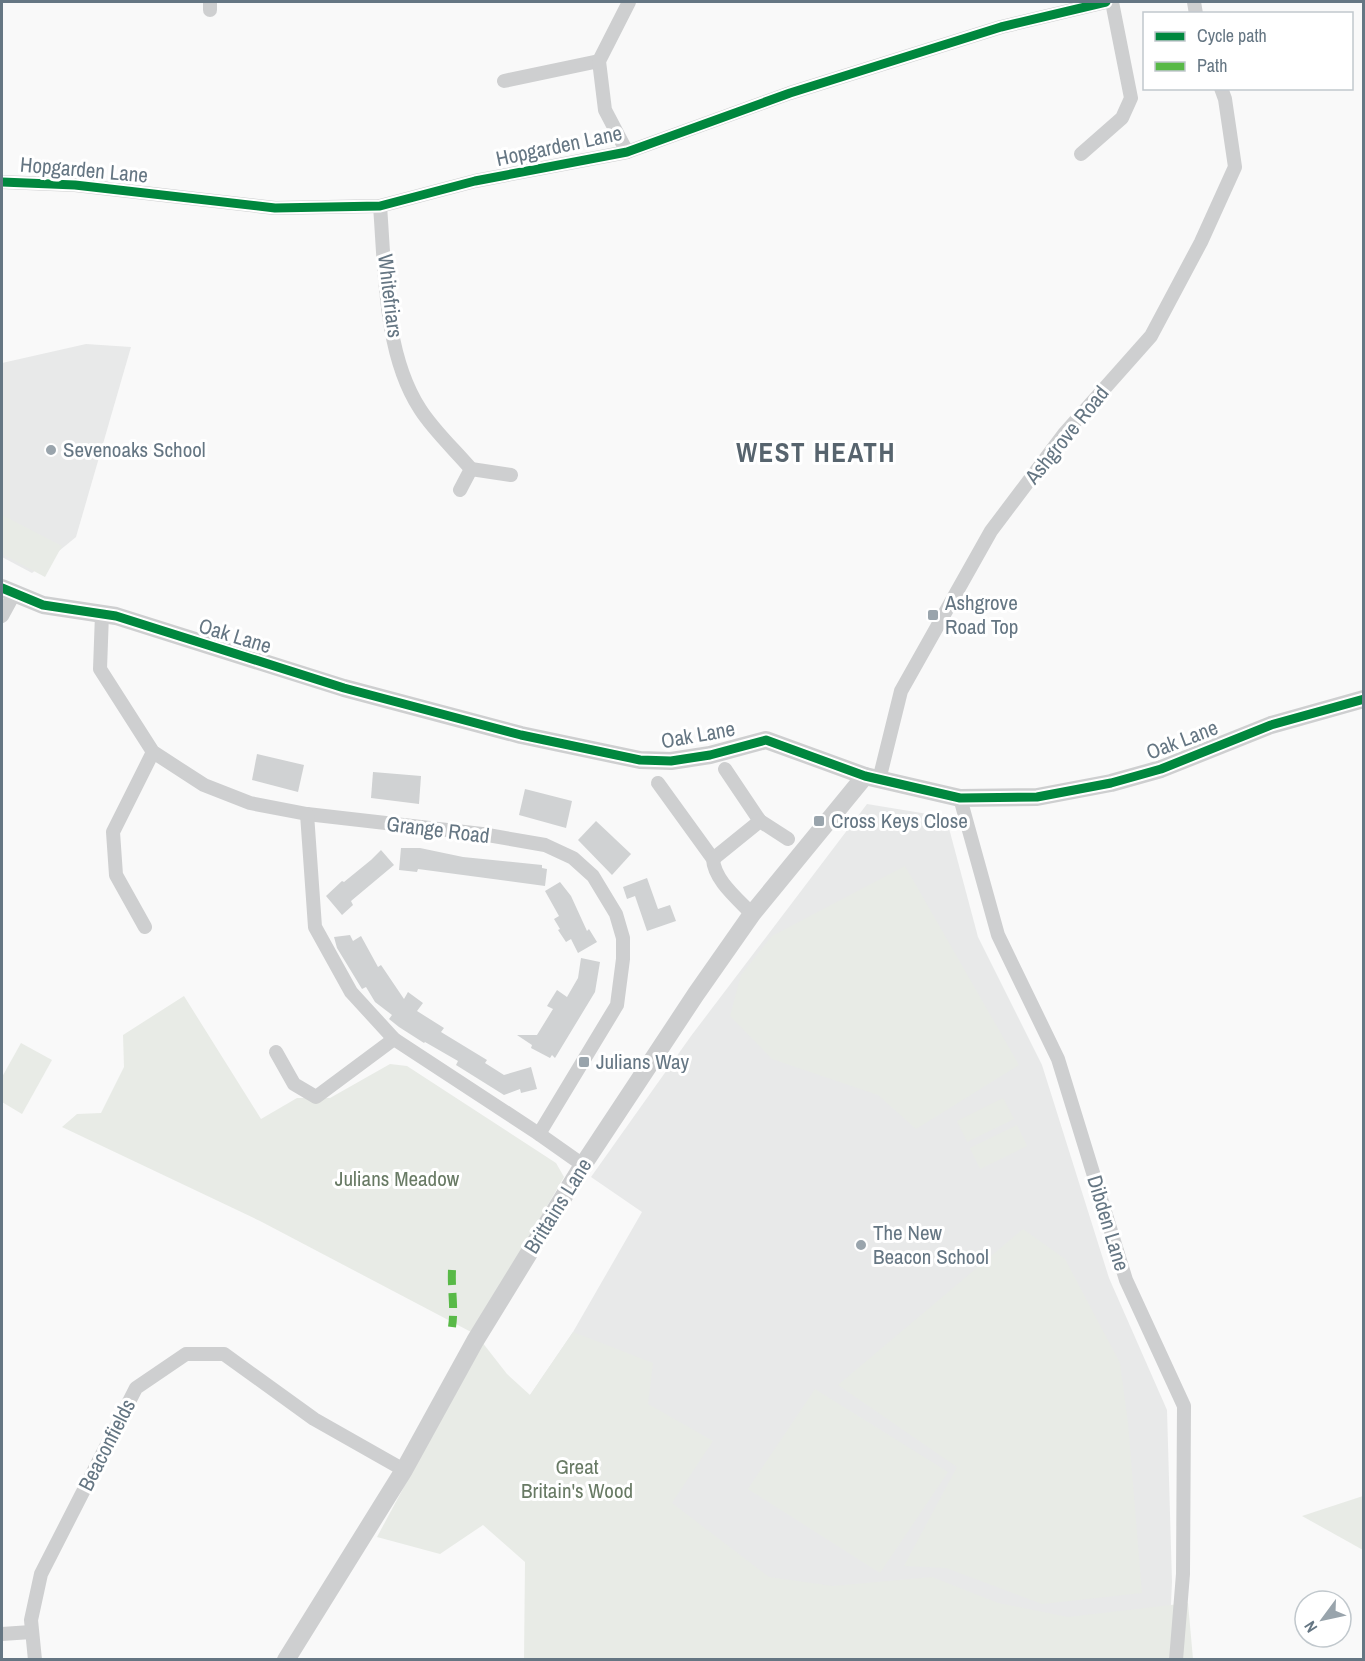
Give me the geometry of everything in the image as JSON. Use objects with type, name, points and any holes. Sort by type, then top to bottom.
[{"type":"street","points":[[627,152],[605,110],[599,61],[629,2]]},
{"type":"street","name":"Hopgarden Lane","points":[[2,182],[75,185],[274,208],[380,206],[475,181],[627,152],[790,93],[1001,27],[1106,2]]},
{"type":"street","points":[[1081,154],[1122,118],[1131,98],[1112,2]]},
{"type":"street","points":[[504,81],[599,61]]},
{"type":"street","name":"Ashgrove Road","points":[[872,778],[901,691],[992,531],[1064,434],[1151,336],[1201,242],[1235,167],[1222,90]]},
{"type":"street","name":"Whitefriars","points":[[380,206],[389,324],[407,384],[420,410],[471,469]]},
{"type":"street","points":[[460,490],[471,469],[511,475]]},
{"type":"street","points":[[2,616],[8,591]]},
{"type":"street","name":"Oak Lane","points":[[8,591],[43,605],[116,616],[344,688],[521,735],[640,760],[671,760],[710,755],[766,740],[872,778],[960,798],[1037,797],[1111,783],[1161,770],[1271,725],[1364,699]]},
{"type":"street","name":"Grange Road","points":[[102,614],[100,669],[153,752],[212,788],[250,803],[307,814],[482,834],[545,845],[573,858],[592,876],[616,914],[623,938],[623,959],[616,1005],[539,1134]]},
{"type":"street","points":[[145,927],[116,875],[113,832],[153,752]]},
{"type":"street","points":[[725,769],[760,821],[789,839]]},
{"type":"street","name":"Brittains Lane","points":[[286,1659],[404,1470],[475,1341],[583,1165],[696,994],[752,914],[872,778]]},
{"type":"street","points":[[658,783],[713,859],[720,878],[752,914]]},
{"type":"street","name":"Dibden Lane","points":[[960,798],[998,935],[1058,1059],[1126,1280],[1184,1406],[1183,1574],[1176,1659]]},
{"type":"street","points":[[307,814],[315,927],[351,992],[394,1039],[583,1165]]},
{"type":"street","points":[[713,859],[760,821]]},
{"type":"street","points":[[276,1052],[294,1084],[316,1097],[394,1039]]},
{"type":"street","name":"Beaconfields","points":[[35,1659],[31,1632],[35,1595],[41,1574],[136,1388],[186,1354],[224,1354],[315,1419],[404,1470]]},
{"type":"street","points":[[2,1634],[31,1632]]},
{"type":"shaded area","name":"Sevenoaks School","points":[[86,344],[131,347],[76,537],[32,573],[2,557],[2,363]]},
{"type":"shaded area","name":"The New Beacon School","points":[[867,804],[946,817],[978,937],[1042,1065],[1109,1278],[1167,1410],[1172,1582],[1170,1625],[788,1608],[530,1395],[573,1332],[642,1212],[591,1177],[691,1036]]},
{"type":"green space","points":[[2,515],[62,546],[45,577],[2,554]]},
{"type":"green space","points":[[905,866],[1019,1065],[916,1129],[878,1095],[772,1059],[730,1016],[741,975],[772,936]]},
{"type":"green space","name":"Julians Meadow","points":[[184,996],[261,1119],[297,1098],[330,1098],[390,1064],[407,1066],[556,1163],[564,1177],[473,1333],[260,1221],[62,1127],[77,1114],[101,1113],[124,1067],[123,1035]]},
{"type":"green space","points":[[21,1043],[52,1060],[22,1114],[2,1102],[2,1077]]},
{"type":"green space","points":[[1003,1098],[1014,1119],[967,1142],[957,1121]]},
{"type":"green space","points":[[1017,1125],[1027,1146],[980,1169],[970,1148]]},
{"type":"green space","points":[[1023,1229],[1065,1259],[1120,1363],[1128,1423],[1142,1593],[1042,1604],[946,1568],[904,1566],[957,1467],[838,1385]]},
{"type":"green space","name":"Great Britain's Wood","points":[[573,1332],[653,1363],[648,1404],[713,1441],[672,1503],[769,1577],[833,1586],[932,1577],[998,1603],[1068,1617],[1188,1603],[1193,1659],[524,1659],[525,1562],[483,1525],[440,1554],[377,1537],[482,1342],[507,1374],[530,1395]]},
{"type":"green space","points":[[815,1389],[948,1472],[880,1573],[748,1489]]},
{"type":"green space","points":[[1363,1496],[1363,1550],[1302,1516]]},
{"type":"building","points":[[257,754],[304,765],[298,792],[252,780]]},
{"type":"building","points":[[373,772],[421,776],[419,804],[371,798]]},
{"type":"building","points":[[525,789],[572,801],[566,828],[519,815]]},
{"type":"building","points":[[596,821],[631,854],[612,875],[578,840]]},
{"type":"building","points":[[401,848],[420,848],[463,857],[542,865],[542,868],[547,869],[545,886],[418,869],[417,872],[399,870]]},
{"type":"building","points":[[381,850],[394,865],[351,901],[353,905],[342,915],[326,896]]},
{"type":"building","points":[[647,878],[658,909],[670,905],[676,921],[647,931],[635,896],[627,899],[623,887]]},
{"type":"building","points":[[560,882],[571,896],[587,931],[589,929],[597,942],[578,953],[571,939],[566,942],[558,930],[560,929],[554,919],[559,916],[545,891]]},
{"type":"building","points":[[350,935],[353,941],[361,936],[378,967],[381,965],[404,999],[408,992],[423,1003],[417,1011],[444,1028],[441,1032],[487,1060],[485,1063],[504,1075],[531,1067],[537,1089],[521,1093],[520,1089],[504,1095],[456,1065],[458,1061],[424,1043],[389,1019],[392,1015],[375,1002],[366,987],[362,989],[337,948],[334,937]]},
{"type":"building","points":[[581,958],[600,962],[595,992],[555,1058],[552,1055],[550,1058],[531,1048],[532,1045],[517,1035],[537,1035],[553,1009],[547,1006],[557,990],[567,997],[578,978]]},
{"type":"marked path","points":[[452,1270],[452,1327]]},
{"type":"cycle path","points":[[2,182],[75,185],[275,208],[380,206],[475,181],[627,152],[790,93],[1001,27],[1106,2]]},
{"type":"cycle path","points":[[2,588],[43,605],[116,616],[344,688],[521,735],[640,760],[671,761],[710,755],[766,740],[865,776],[960,798],[1037,797],[1111,783],[1161,769],[1271,725],[1364,699]]},
{"type":"place","name":"Sevenoaks School","points":[[51,450]]},
{"type":"place","name":"Ashgrove Road Top","points":[[933,615]]},
{"type":"place","name":"Cross Keys Close","points":[[819,821]]},
{"type":"place","name":"Julians Way","points":[[584,1062]]},
{"type":"place","name":"The New Beacon School","points":[[861,1245]]},
{"type":"district","name":"WEST HEATH","points":[[816,453]]}]
